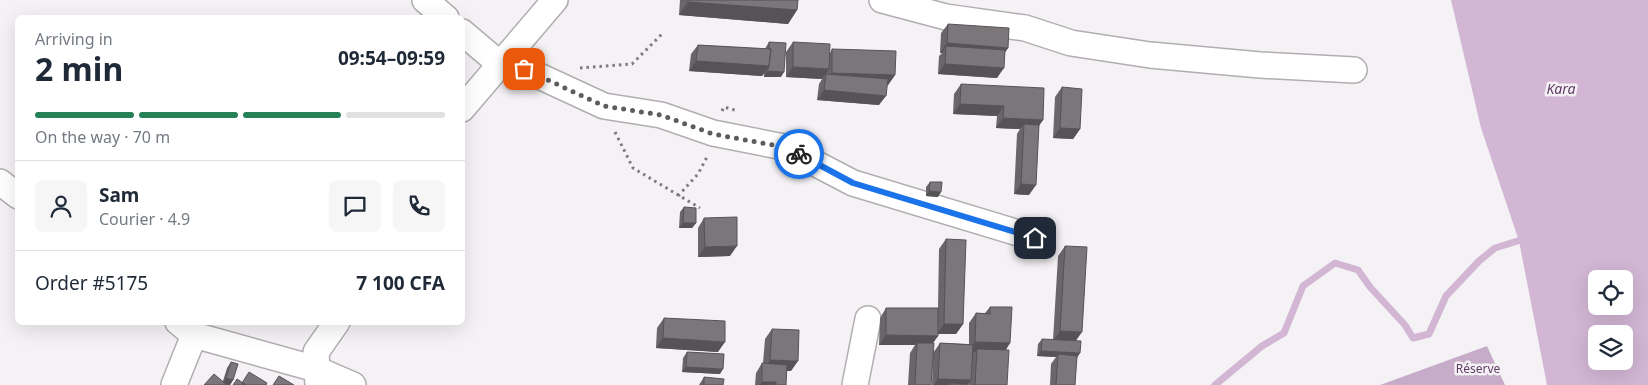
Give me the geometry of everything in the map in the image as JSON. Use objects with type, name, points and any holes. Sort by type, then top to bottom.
[{"type":"street","points":[[425,0],[442,15]]},
{"type":"street","points":[[465,106],[555,0]]},
{"type":"street","points":[[882,0],[946,17],[1025,28],[1071,43],[1150,55],[1260,65],[1354,70]]},
{"type":"street","points":[[465,35],[501,65],[524,69],[604,106],[661,115],[713,134],[784,147],[853,183],[1035,238]]},
{"type":"street","points":[[0,182],[15,194]]},
{"type":"street","points":[[855,385],[868,319]]},
{"type":"street","points":[[317,377],[316,352],[335,325]]},
{"type":"street","points":[[174,385],[186,329],[317,377],[353,385]]},
{"type":"path","points":[[578,69],[632,64],[663,33]]},
{"type":"path","points":[[604,106],[633,168],[700,208]]},
{"type":"path","points":[[678,196],[698,174],[708,159],[713,134]]},
{"type":"green space","name":"Réserve","points":[[1487,346],[1505,385],[1380,385]]},
{"type":"water","name":"Kara","points":[[1451,0],[1648,0],[1648,385],[1547,385],[1519,241],[1481,128]]},
{"type":"building","points":[[688,0],[798,0],[797,10],[688,2]]},
{"type":"building","points":[[948,24],[1009,28],[1008,48],[947,43]]},
{"type":"building","points":[[769,42],[786,43],[784,72],[767,71],[771,49],[769,49]]},
{"type":"building","points":[[793,42],[830,44],[829,69],[793,67]]},
{"type":"building","points":[[698,45],[771,49],[769,66],[696,61]]},
{"type":"building","points":[[946,46],[1005,50],[1004,68],[945,64]]},
{"type":"building","points":[[832,49],[896,51],[895,75],[832,73]]},
{"type":"building","points":[[826,74],[888,79],[886,96],[824,90]]},
{"type":"building","points":[[961,84],[1044,88],[1043,120],[1003,118],[1004,106],[960,104]]},
{"type":"building","points":[[1062,87],[1082,89],[1080,129],[1060,128]]},
{"type":"building","points":[[1024,124],[1039,125],[1036,185],[1021,184]]},
{"type":"building","points":[[930,182],[942,182],[941,192],[929,191]]},
{"type":"building","points":[[684,207],[696,208],[696,223],[683,223]]},
{"type":"building","points":[[737,217],[737,246],[705,247],[704,218]]},
{"type":"building","points":[[946,239],[966,240],[963,324],[944,324]]},
{"type":"building","points":[[1065,246],[1087,247],[1082,332],[1060,331]]},
{"type":"building","points":[[990,307],[1012,307],[1010,343],[975,342],[976,313],[990,314]]},
{"type":"building","points":[[886,308],[938,308],[938,336],[886,335]]},
{"type":"building","points":[[664,318],[725,321],[725,342],[663,338]]},
{"type":"building","points":[[772,329],[799,330],[798,361],[770,360]]},
{"type":"building","points":[[1042,339],[1081,341],[1080,353],[1041,351]]},
{"type":"building","points":[[917,343],[934,343],[931,385],[915,385]]},
{"type":"building","points":[[940,343],[973,345],[971,380],[938,379]]},
{"type":"building","points":[[977,349],[1009,350],[1007,385],[975,385]]},
{"type":"building","points":[[687,352],[724,354],[723,369],[686,367]]},
{"type":"building","points":[[1058,354],[1077,356],[1075,385],[1056,385]]},
{"type":"building","points":[[231,362],[238,364],[233,380],[226,378]]},
{"type":"building","points":[[762,363],[787,365],[786,385],[776,385],[776,382],[762,382]]},
{"type":"building","points":[[249,372],[267,383],[266,385],[246,385],[242,383]]},
{"type":"building","points":[[214,374],[227,385],[204,385]]},
{"type":"building","points":[[279,376],[294,385],[273,385]]},
{"type":"building","points":[[704,377],[724,379],[723,385],[704,385]]},
{"type":"building","points":[[237,379],[246,385],[233,385]]},
{"type":"building","points":[[950,383],[968,384],[968,385],[950,385]]},
{"type":"waterway","points":[[1215,385],[1262,346],[1284,333],[1303,286],[1335,263],[1358,270],[1370,287],[1405,325],[1413,338],[1429,334],[1446,296],[1479,261],[1495,248],[1527,238]]},
{"type":"way so far","points":[[524,69],[604,106],[661,115],[713,134],[784,147],[799,154]]},
{"type":"route","points":[[799,154],[853,183],[1035,238]]}]
